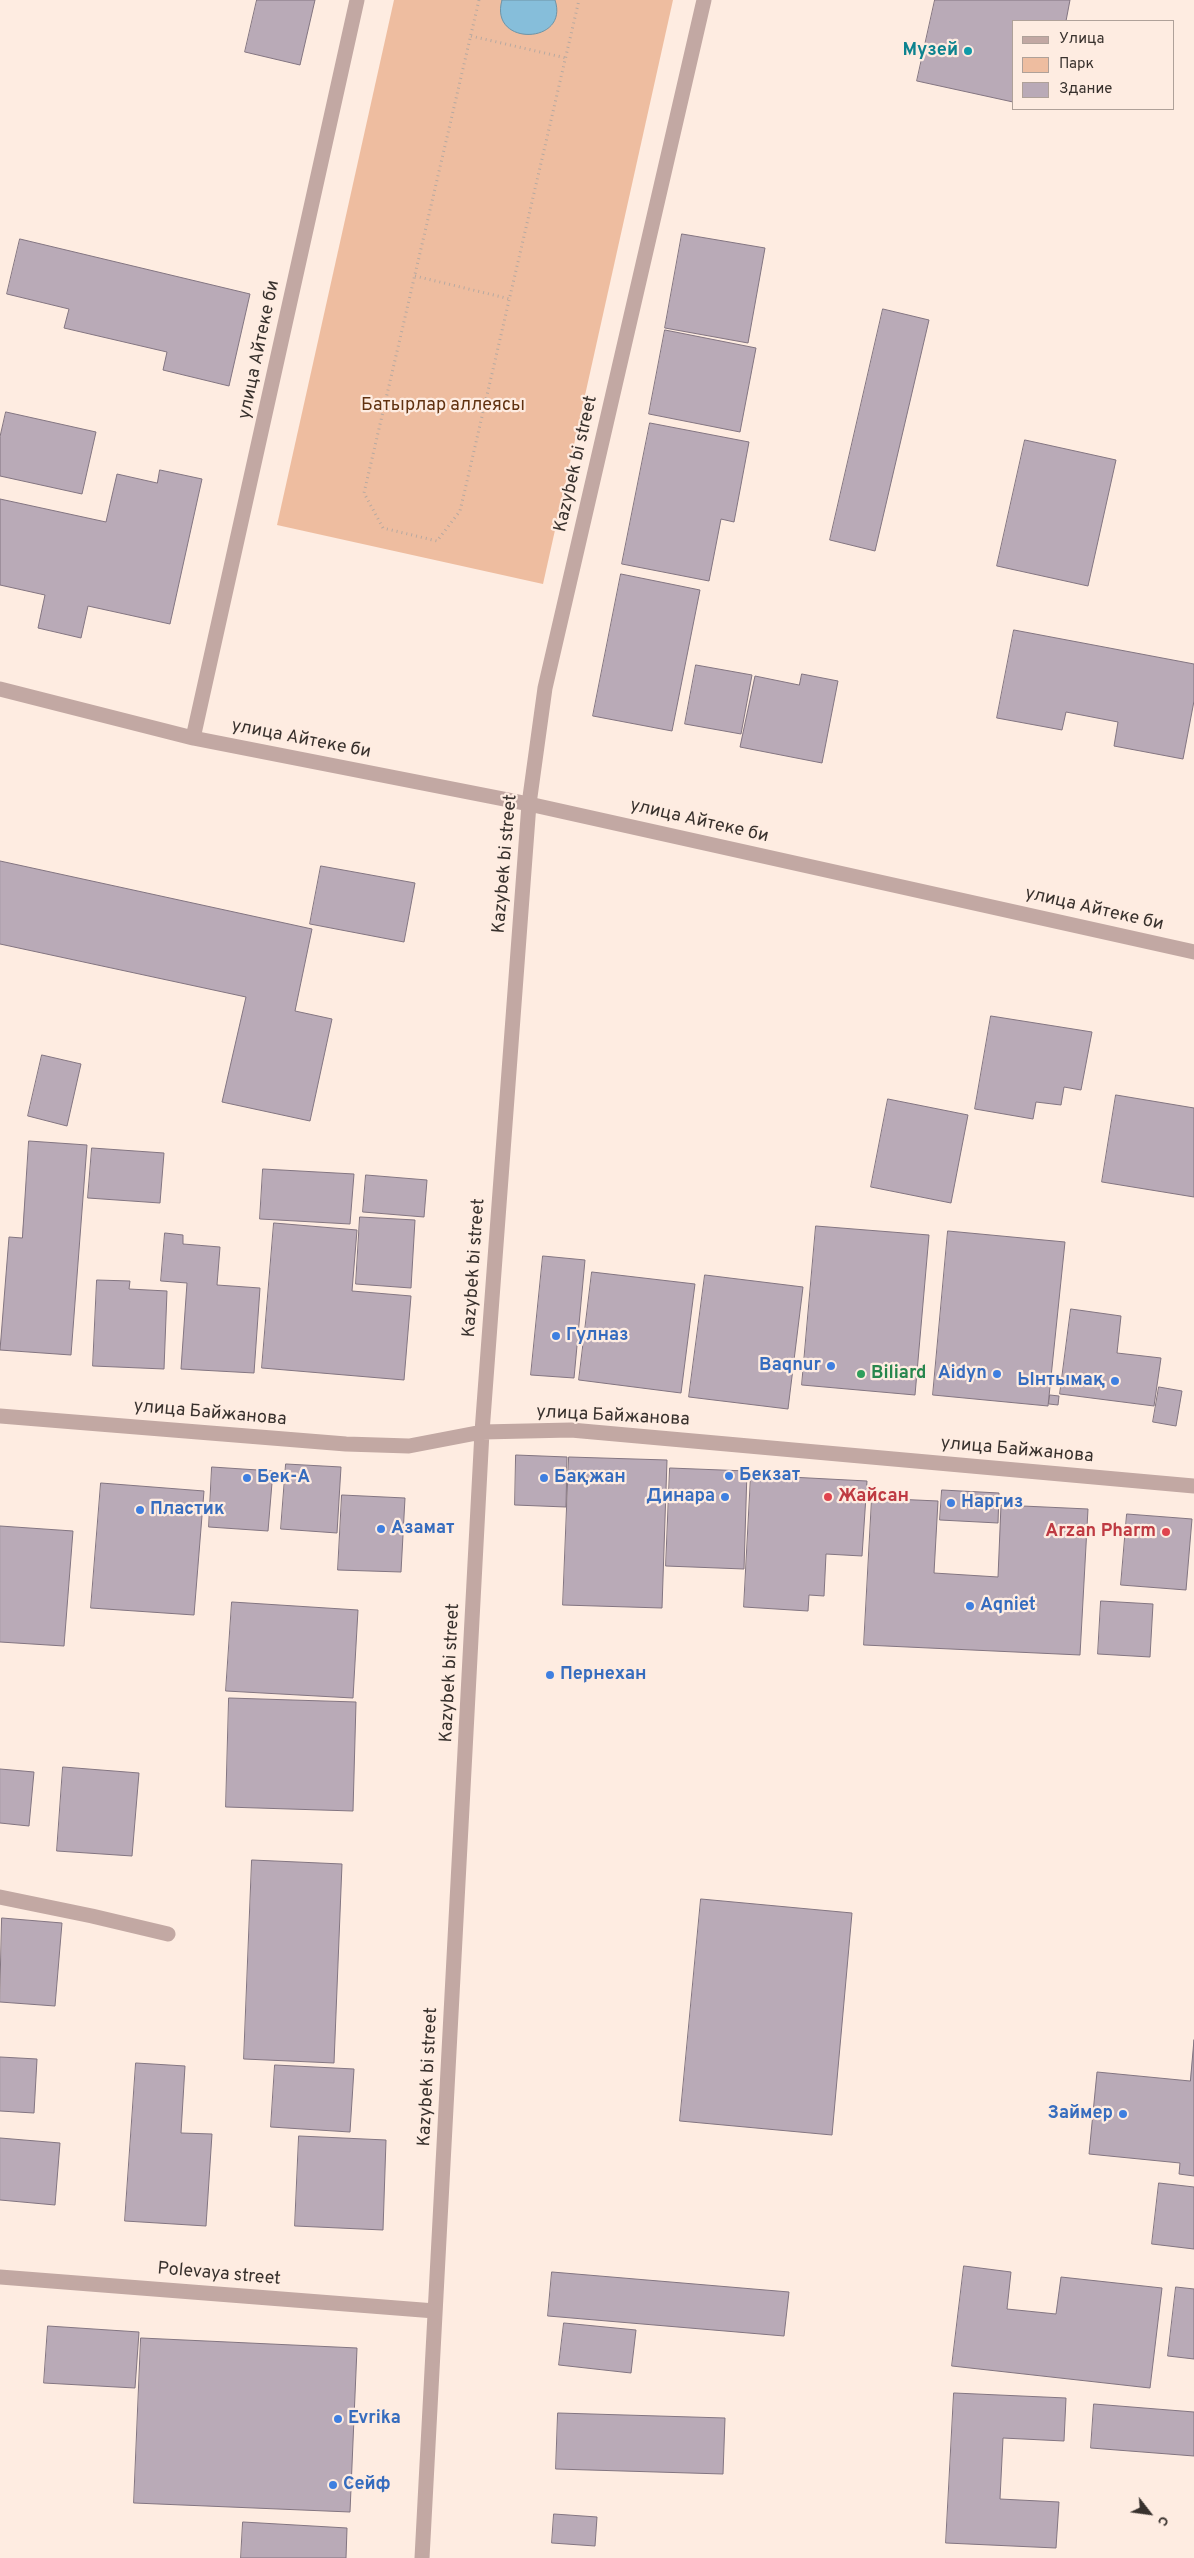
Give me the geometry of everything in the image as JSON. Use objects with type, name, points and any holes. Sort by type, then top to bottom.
[{"type":"street","name":"улица Айтеке би","points":[[193,738],[357,0]]},
{"type":"street","name":"Kazybek bi street","points":[[422,2558],[482,1432],[529,804],[544,688],[704,0]]},
{"type":"street","name":"улица Айтеке би","points":[[0,689],[193,738],[529,804],[1194,952]]},
{"type":"street","name":"улица Байжанова","points":[[0,1416],[346,1444],[409,1446],[482,1432],[571,1430],[1194,1486]]},
{"type":"street","points":[[0,1898],[168,1934]]},
{"type":"street","name":"Polevaya street","points":[[0,2277],[435,2311]]},
{"type":"path","points":[[479,0],[364,493],[383,528],[436,541],[460,511],[579,0]]},
{"type":"path","points":[[471,36],[566,58]]},
{"type":"path","points":[[415,276],[510,299]]},
{"type":"green space","name":"Батырлар аллеясы","points":[[394,0],[673,0],[543,584],[277,525]]},
{"type":"water","points":[[502,0],[555,0],[556,15],[551,26],[541,32],[517,33],[506,26],[501,15]]},
{"type":"building","points":[[257,0],[315,0],[300,65],[245,52]]},
{"type":"building","name":"Музей","points":[[935,0],[1070,0],[1066,20],[1012,20],[1012,102],[917,81]]},
{"type":"building","points":[[682,234],[765,248],[748,343],[665,328]]},
{"type":"building","points":[[20,239],[250,294],[229,386],[163,370],[167,352],[64,328],[69,309],[7,294]]},
{"type":"building","points":[[883,309],[929,320],[875,551],[830,540]]},
{"type":"building","points":[[665,330],[756,348],[740,432],[649,414]]},
{"type":"building","points":[[6,412],[96,432],[82,494],[0,476],[0,437]]},
{"type":"building","points":[[650,423],[749,442],[734,522],[721,519],[709,581],[622,564]]},
{"type":"building","points":[[1025,440],[1116,460],[1088,586],[997,566]]},
{"type":"building","points":[[160,470],[202,479],[170,624],[88,606],[81,638],[38,628],[45,595],[0,585],[0,499],[106,522],[117,474],[157,483]]},
{"type":"building","points":[[621,574],[700,590],[672,731],[593,716]]},
{"type":"building","points":[[1014,630],[1194,664],[1194,701],[1183,759],[1114,746],[1118,722],[1066,712],[1062,730],[997,718]]},
{"type":"building","points":[[696,665],[752,675],[741,734],[685,724]]},
{"type":"building","points":[[802,674],[838,681],[822,763],[740,747],[755,676],[799,685]]},
{"type":"building","points":[[0,861],[312,929],[295,1011],[332,1019],[310,1121],[222,1102],[246,997],[0,944]]},
{"type":"building","points":[[321,866],[415,883],[404,942],[310,924]]},
{"type":"building","points":[[991,1016],[1092,1032],[1081,1090],[1064,1087],[1061,1105],[1036,1102],[1033,1119],[975,1109]]},
{"type":"building","points":[[42,1055],[81,1064],[67,1126],[28,1116]]},
{"type":"building","points":[[1116,1095],[1194,1108],[1194,1197],[1102,1182]]},
{"type":"building","points":[[888,1099],[968,1115],[951,1203],[871,1187]]},
{"type":"building","points":[[29,1141],[87,1145],[71,1355],[0,1350],[9,1237],[22,1238]]},
{"type":"building","points":[[92,1148],[164,1153],[160,1203],[88,1198]]},
{"type":"building","points":[[263,1169],[354,1174],[350,1224],[260,1219]]},
{"type":"building","points":[[366,1175],[427,1180],[424,1217],[363,1212]]},
{"type":"building","points":[[360,1217],[415,1220],[411,1288],[356,1284]]},
{"type":"building","points":[[274,1223],[357,1230],[352,1291],[411,1296],[404,1380],[262,1368]]},
{"type":"building","points":[[816,1226],[929,1235],[915,1395],[802,1385]]},
{"type":"building","points":[[948,1231],[1065,1242],[1048,1406],[933,1395]]},
{"type":"building","points":[[165,1233],[183,1235],[183,1244],[220,1247],[217,1285],[260,1288],[254,1373],[181,1369],[187,1283],[161,1281]]},
{"type":"building","points":[[543,1256],[585,1260],[574,1378],[531,1375]]},
{"type":"building","points":[[592,1272],[695,1284],[681,1393],[579,1380]]},
{"type":"building","points":[[705,1275],[803,1287],[788,1409],[689,1397]]},
{"type":"building","points":[[97,1280],[130,1281],[129,1289],[167,1291],[164,1369],[93,1366]]},
{"type":"building","points":[[1071,1309],[1121,1316],[1117,1353],[1161,1358],[1154,1406],[1060,1394]]},
{"type":"building","points":[[1159,1387],[1182,1391],[1176,1426],[1153,1422]]},
{"type":"building","points":[[1050,1395],[1059,1396],[1058,1405],[1049,1404]]},
{"type":"building","points":[[516,1455],[567,1457],[566,1507],[515,1505]]},
{"type":"building","points":[[569,1457],[667,1460],[662,1608],[563,1605]]},
{"type":"building","points":[[286,1464],[341,1467],[337,1533],[281,1529]]},
{"type":"building","points":[[212,1467],[273,1471],[268,1531],[209,1527]]},
{"type":"building","points":[[670,1468],[747,1471],[744,1569],[666,1566]]},
{"type":"building","points":[[751,1475],[867,1481],[862,1556],[826,1554],[824,1596],[809,1595],[808,1611],[744,1607]]},
{"type":"building","points":[[101,1483],[204,1491],[194,1615],[91,1608]]},
{"type":"building","points":[[942,1490],[999,1493],[998,1523],[940,1520]]},
{"type":"building","points":[[342,1495],[405,1498],[401,1572],[338,1570]]},
{"type":"building","points":[[872,1498],[938,1501],[934,1573],[998,1577],[1001,1505],[1088,1509],[1080,1655],[864,1645]]},
{"type":"building","points":[[1127,1514],[1192,1519],[1186,1590],[1121,1585]]},
{"type":"building","points":[[0,1526],[73,1531],[64,1646],[0,1642]]},
{"type":"building","points":[[1101,1601],[1153,1604],[1150,1657],[1098,1654]]},
{"type":"building","points":[[232,1602],[358,1610],[353,1698],[226,1691]]},
{"type":"building","points":[[229,1698],[356,1702],[353,1811],[226,1807]]},
{"type":"building","points":[[63,1767],[139,1773],[132,1856],[57,1851]]},
{"type":"building","points":[[0,1769],[34,1772],[29,1826],[0,1823]]},
{"type":"building","points":[[252,1860],[342,1864],[334,2063],[244,2059]]},
{"type":"building","points":[[701,1899],[852,1913],[832,2135],[680,2121]]},
{"type":"building","points":[[2,1918],[62,1923],[55,2006],[0,2002]]},
{"type":"building","points":[[1194,2040],[1194,2176],[1179,2174],[1180,2163],[1089,2154],[1097,2072],[1190,2081]]},
{"type":"building","points":[[0,2057],[37,2059],[34,2113],[0,2111]]},
{"type":"building","points":[[136,2063],[185,2066],[181,2133],[212,2134],[206,2226],[125,2221]]},
{"type":"building","points":[[275,2065],[354,2069],[350,2132],[271,2127]]},
{"type":"building","points":[[299,2136],[386,2140],[383,2230],[295,2226]]},
{"type":"building","points":[[0,2138],[60,2143],[55,2205],[0,2200]]},
{"type":"building","points":[[1159,2183],[1194,2187],[1194,2249],[1152,2244]]},
{"type":"building","points":[[964,2266],[1011,2272],[1007,2309],[1056,2314],[1061,2277],[1162,2288],[1150,2388],[952,2366]]},
{"type":"building","points":[[552,2272],[789,2292],[784,2336],[548,2316]]},
{"type":"building","points":[[1176,2287],[1194,2289],[1194,2359],[1168,2356]]},
{"type":"building","points":[[564,2323],[636,2330],[631,2373],[559,2365]]},
{"type":"building","points":[[48,2326],[139,2332],[135,2388],[44,2383]]},
{"type":"building","points":[[141,2338],[357,2348],[350,2512],[134,2503]]},
{"type":"building","points":[[954,2393],[1066,2398],[1064,2441],[1003,2438],[1000,2499],[1059,2502],[1056,2548],[946,2543]]},
{"type":"building","points":[[1094,2404],[1194,2412],[1194,2456],[1091,2448]]},
{"type":"building","points":[[558,2413],[725,2418],[723,2474],[556,2469]]},
{"type":"building","points":[[554,2514],[597,2517],[595,2546],[552,2543]]},
{"type":"building","points":[[243,2522],[347,2528],[346,2558],[241,2558]]},
{"type":"place","name":"Музей","points":[[968,51]]},
{"type":"place","name":"Гулназ","points":[[556,1336]]},
{"type":"place","name":"Baqnur","points":[[831,1366]]},
{"type":"place","name":"Biliard","points":[[861,1374]]},
{"type":"place","name":"Aidyn","points":[[997,1374]]},
{"type":"place","name":"Ынтымақ","points":[[1115,1381]]},
{"type":"place","name":"Бекзат","points":[[729,1476]]},
{"type":"place","name":"Бек-А","points":[[247,1478]]},
{"type":"place","name":"Бақжан","points":[[544,1478]]},
{"type":"place","name":"Динара","points":[[725,1497]]},
{"type":"place","name":"Жайсан","points":[[828,1497]]},
{"type":"place","name":"Наргиз","points":[[951,1503]]},
{"type":"place","name":"Пластик","points":[[140,1510]]},
{"type":"place","name":"Азамат","points":[[381,1529]]},
{"type":"place","name":"Arzan Pharm","points":[[1166,1532]]},
{"type":"place","name":"Aqniet","points":[[970,1606]]},
{"type":"place","name":"Пернехан","points":[[550,1675]]},
{"type":"place","name":"Займер","points":[[1123,2114]]},
{"type":"place","name":"Evrika","points":[[338,2419]]},
{"type":"place","name":"Сейф","points":[[333,2485]]}]
